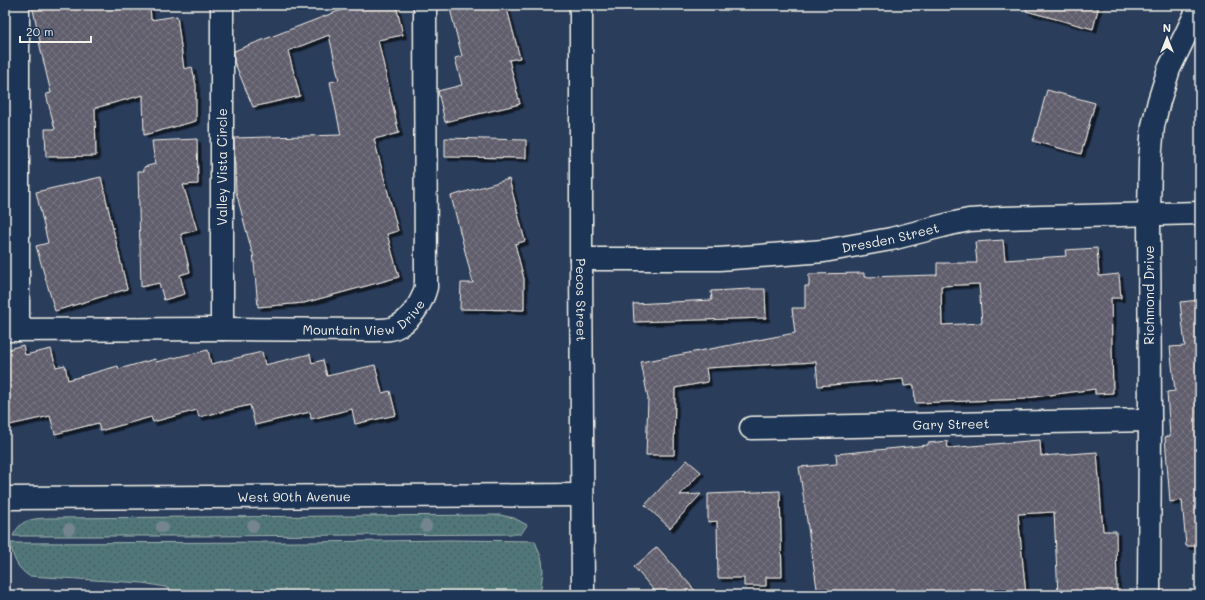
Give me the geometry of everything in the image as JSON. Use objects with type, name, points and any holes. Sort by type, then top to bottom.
[{"type":"street","points":[[12,330],[18,5]]},
{"type":"street","name":"Valley Vista Circle","points":[[222,5],[222,329]]},
{"type":"street","name":"Mountain View Drive","points":[[12,330],[375,330],[393,329],[400,325],[414,313],[424,296],[426,287],[425,5]]},
{"type":"street","name":"Pecos Street","points":[[581,5],[583,595]]},
{"type":"street","name":"Richmond Drive","points":[[1149,595],[1150,160],[1153,126],[1169,69],[1200,5]]},
{"type":"street","name":"Dresden Street","points":[[581,259],[719,259],[824,251],[891,239],[969,220],[1200,213]]},
{"type":"street","name":"Gary Street","points":[[751,428],[1150,420]]},
{"type":"street","name":"West 90th Avenue","points":[[5,498],[582,495]]},
{"type":"green space","points":[[500,515],[514,518],[527,525],[521,534],[13,536],[19,526],[23,523],[36,519],[48,518]]},
{"type":"green space","points":[[449,540],[535,541],[542,560],[543,571],[540,595],[180,595],[165,587],[143,583],[29,576],[18,566],[11,543],[309,542]]},
{"type":"building","points":[[32,5],[150,5],[151,20],[177,16],[184,69],[192,67],[196,85],[196,121],[144,135],[143,95],[95,108],[96,156],[46,157],[45,129],[55,129],[46,94],[51,93]]},
{"type":"building","points":[[354,5],[396,5],[403,35],[378,40],[399,133],[374,139],[398,231],[387,234],[399,277],[304,303],[258,307],[253,252],[236,192],[234,138],[341,135],[330,82],[339,80],[329,35],[288,51],[300,96],[253,107],[234,61],[234,51]]},
{"type":"building","points":[[466,5],[506,5],[520,58],[509,60],[520,104],[445,122],[438,91],[462,85],[455,58],[462,56],[450,9]]},
{"type":"building","points":[[1027,5],[1099,5],[1093,29],[1026,11]]},
{"type":"building","points":[[1047,90],[1095,103],[1081,154],[1033,141]]},
{"type":"building","points":[[445,138],[526,140],[526,158],[445,157]]},
{"type":"building","points":[[197,139],[198,184],[183,185],[197,230],[181,234],[190,272],[180,275],[185,294],[164,300],[159,283],[141,287],[138,171],[144,171],[144,167],[155,164],[152,141]]},
{"type":"building","points":[[101,177],[127,289],[55,311],[36,246],[48,243],[36,192]]},
{"type":"building","points":[[509,179],[525,241],[515,244],[524,279],[524,310],[460,309],[461,283],[473,283],[451,196]]},
{"type":"building","points":[[1003,240],[1005,260],[1066,256],[1065,250],[1097,248],[1099,276],[1119,274],[1121,298],[1111,298],[1113,393],[1095,394],[1095,389],[1026,399],[915,403],[914,385],[904,386],[903,379],[818,386],[816,362],[706,368],[708,382],[675,388],[674,455],[646,455],[648,398],[641,362],[795,333],[792,308],[805,308],[805,286],[809,286],[809,274],[864,273],[864,277],[937,275],[937,263],[977,263],[975,242]],"holes":[[[979,284],[982,323],[942,325],[941,286]]]},
{"type":"building","points":[[765,289],[766,318],[634,322],[633,304],[712,300],[711,291]]},
{"type":"building","points":[[1200,300],[1200,546],[1186,546],[1182,500],[1170,502],[1165,437],[1170,436],[1167,392],[1175,391],[1170,347],[1185,346],[1180,302]]},
{"type":"building","points":[[23,345],[25,355],[51,349],[56,367],[65,365],[68,380],[118,366],[119,369],[155,359],[156,362],[208,350],[211,364],[262,352],[265,365],[310,354],[312,363],[323,360],[327,376],[375,365],[382,393],[390,391],[396,415],[355,424],[352,409],[311,419],[310,412],[255,425],[250,405],[199,417],[197,410],[153,422],[151,417],[100,431],[98,423],[55,434],[50,416],[5,426],[5,350]]},
{"type":"building","points":[[1040,440],[1041,456],[1097,452],[1103,531],[1116,531],[1117,595],[1058,595],[1054,512],[1018,514],[1026,595],[818,595],[799,467],[837,464],[836,454],[928,445],[928,443],[947,441],[948,448]]},
{"type":"building","points":[[687,460],[701,472],[680,495],[701,494],[670,528],[645,505]]},
{"type":"building","points":[[780,491],[782,577],[766,577],[766,586],[744,586],[744,578],[718,578],[717,521],[708,522],[708,494]]},
{"type":"building","points":[[657,547],[699,595],[658,595],[634,567]]}]
